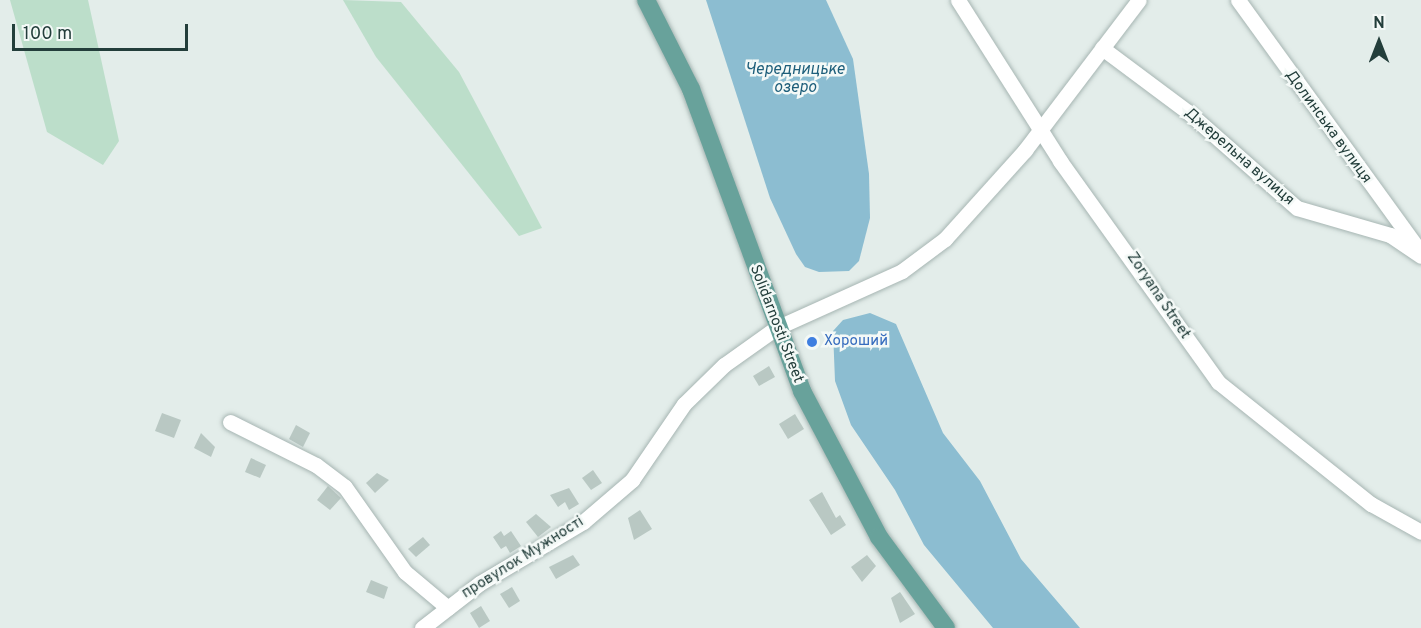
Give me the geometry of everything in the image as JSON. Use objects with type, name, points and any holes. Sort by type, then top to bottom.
[{"type":"main road","name":"Solidarnosti Street","points":[[646,0],[691,89],[776,328],[802,391],[879,537],[946,628]]},
{"type":"street","name":"Zoryana Street","points":[[958,0],[1042,127],[1060,161],[1218,382],[1371,504],[1421,532]]},
{"type":"street","name":"провулок Мужності","points":[[422,628],[448,608],[583,522],[632,480],[684,404],[724,366],[776,328],[802,314],[902,271],[945,239],[1042,127],[1139,0]]},
{"type":"street","name":"Долинська вулиця","points":[[1238,0],[1421,251]]},
{"type":"street","name":"Джерельна вулиця","points":[[1102,48],[1188,111],[1297,208],[1390,235],[1421,256]]},
{"type":"street","points":[[230,422],[316,465],[345,487],[405,572],[448,608]]},
{"type":"green space","points":[[10,0],[88,0],[119,141],[103,165],[47,132]]},
{"type":"green space","points":[[343,0],[401,2],[459,72],[542,228],[519,236],[376,57]]},
{"type":"water","name":"Чередницьке озеро","points":[[706,0],[826,0],[853,59],[869,174],[870,218],[859,261],[849,271],[819,272],[805,267],[796,254],[770,198]]},
{"type":"water","points":[[870,313],[896,324],[943,433],[980,481],[1021,559],[1080,628],[993,628],[924,545],[895,490],[851,425],[835,381],[833,331],[843,320]]},
{"type":"building","points":[[769,366],[775,377],[759,386],[753,376]]},
{"type":"building","points":[[162,413],[181,420],[174,438],[155,431]]},
{"type":"building","points":[[795,414],[804,429],[788,439],[779,424]]},
{"type":"building","points":[[296,425],[310,433],[303,447],[289,439]]},
{"type":"building","points":[[201,433],[215,447],[211,457],[194,448]]},
{"type":"building","points":[[251,458],[266,465],[260,478],[245,472]]},
{"type":"building","points":[[593,470],[602,483],[591,490],[582,478]]},
{"type":"building","points":[[377,473],[389,480],[375,493],[366,483]]},
{"type":"building","points":[[328,486],[341,498],[330,510],[317,500]]},
{"type":"building","points":[[569,488],[579,504],[569,510],[565,502],[558,507],[550,495]]},
{"type":"building","points":[[822,492],[836,518],[840,515],[846,525],[831,535],[809,500]]},
{"type":"building","points":[[640,510],[652,529],[634,540],[628,518]]},
{"type":"building","points":[[536,514],[551,527],[538,537],[526,522]]},
{"type":"building","points":[[501,531],[504,536],[511,531],[521,546],[510,553],[506,546],[501,549],[493,537]]},
{"type":"building","points":[[423,537],[430,545],[416,557],[408,549]]},
{"type":"building","points":[[573,555],[580,565],[556,579],[549,567]]},
{"type":"building","points":[[867,555],[876,566],[862,582],[851,567]]},
{"type":"building","points":[[371,580],[388,587],[384,599],[366,592]]},
{"type":"building","points":[[512,587],[520,601],[509,608],[500,594]]},
{"type":"building","points":[[900,592],[915,614],[900,623],[891,598]]},
{"type":"building","points":[[481,606],[490,621],[479,628],[470,613]]},
{"type":"place","name":"Хороший","points":[[812,342]]}]
